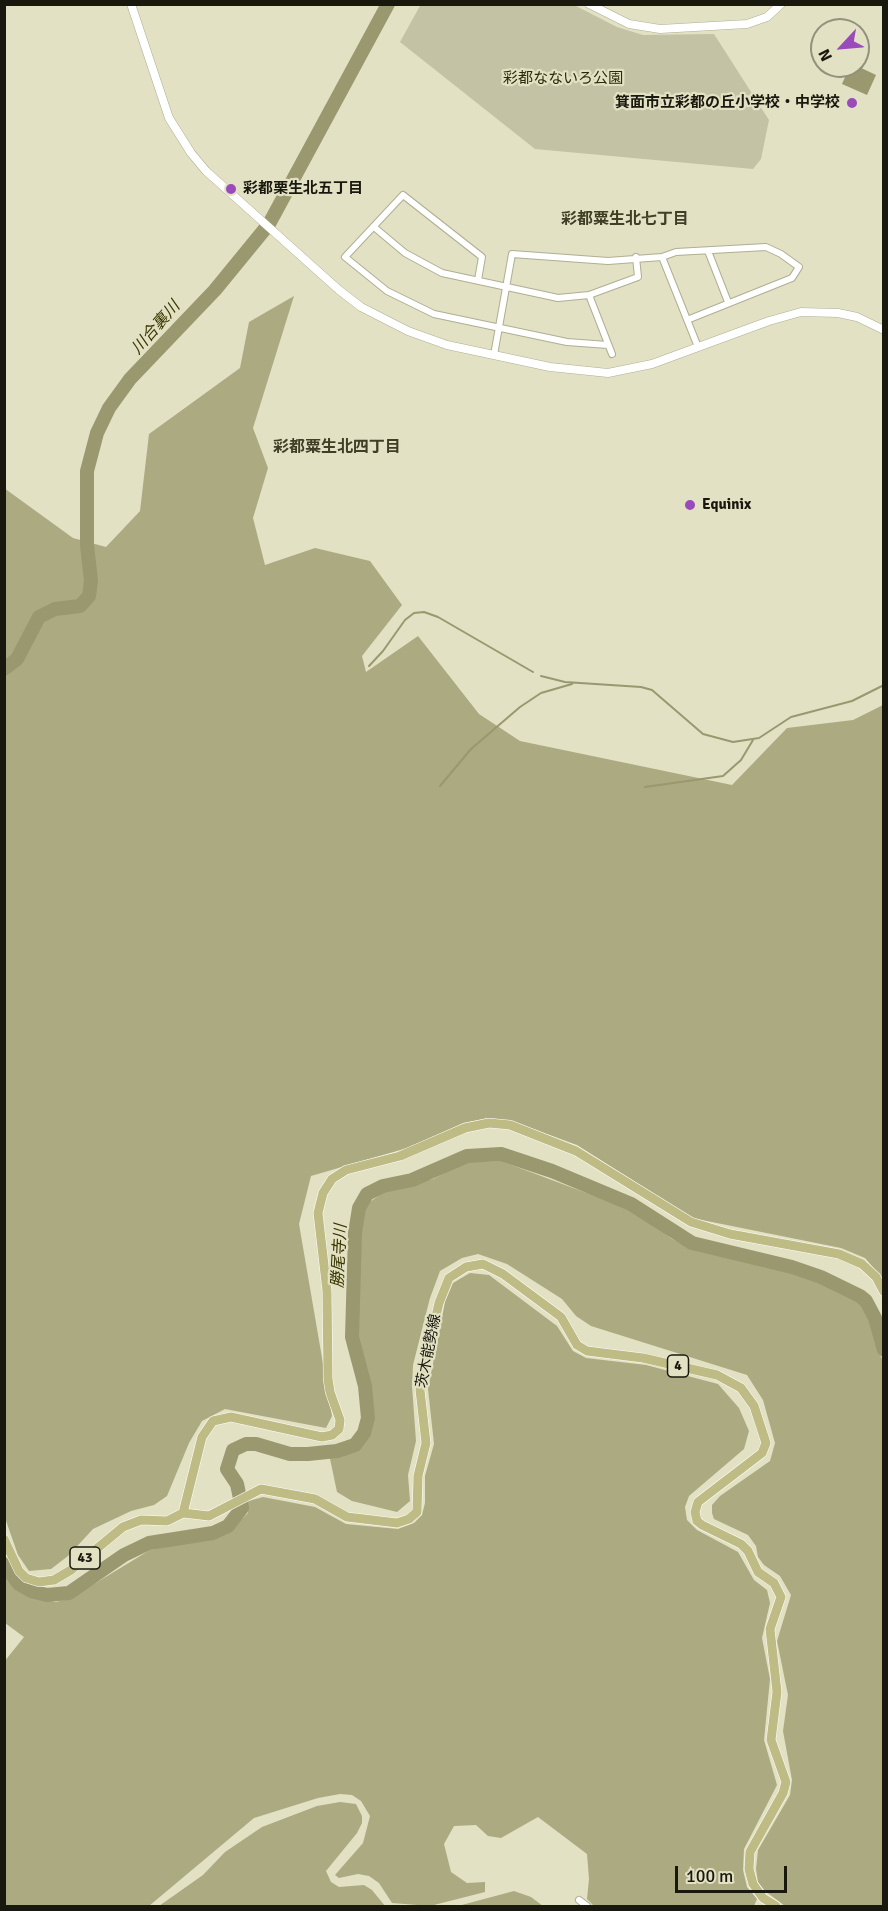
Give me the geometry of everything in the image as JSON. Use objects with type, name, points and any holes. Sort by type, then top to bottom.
[{"type":"main road","points":[[183,1513],[202,1437],[213,1421],[231,1418],[322,1437],[332,1435],[339,1429],[340,1420],[328,1379],[327,1291],[318,1214],[323,1193],[332,1179],[345,1170],[400,1156],[465,1128],[489,1123],[521,1129],[576,1151],[691,1222],[730,1234],[839,1254],[862,1264],[876,1277],[884,1292]]},
{"type":"main road","name":"茨木能勢線","points":[[183,1513],[209,1516],[243,1496],[261,1489],[315,1499],[347,1517],[397,1523],[409,1519],[417,1512],[418,1476],[426,1443],[420,1390],[424,1367],[439,1303],[449,1278],[466,1267],[483,1264],[503,1274],[561,1317],[577,1345],[587,1351],[643,1359],[717,1375],[741,1388],[754,1406],[766,1443],[762,1453],[698,1502],[695,1512],[697,1521],[702,1525],[741,1544],[748,1551],[758,1572],[774,1583],[781,1597],[770,1629],[777,1692],[771,1740],[786,1782],[783,1793],[750,1852],[749,1869],[761,1902],[776,1906]]},
{"type":"main road","name":"43","points":[[4,1539],[19,1571],[26,1578],[39,1582],[54,1580],[70,1570],[123,1527],[141,1520],[167,1521],[183,1513]]},
{"type":"street","points":[[131,4],[161,97],[181,139],[206,171],[361,307],[388,322],[447,345],[571,371],[609,373],[652,364],[769,321],[801,312],[838,313],[857,317],[884,330]]},
{"type":"street","points":[[589,4],[629,24],[660,29],[747,24],[767,17],[781,4]]},
{"type":"street","points":[[478,280],[482,257],[403,195],[345,257],[368,277],[416,307],[434,314],[586,346],[608,345]]},
{"type":"street","points":[[374,227],[421,264],[442,273],[558,298],[589,295],[638,277],[636,257]]},
{"type":"street","points":[[494,355],[512,254],[608,261],[636,257],[662,257],[676,252],[766,247],[799,267],[792,278],[687,320]]},
{"type":"street","points":[[708,251],[728,302]]},
{"type":"street","points":[[662,257],[698,347]]},
{"type":"street","points":[[589,295],[612,354]]},
{"type":"street","points":[[579,1900],[587,1906]]},
{"type":"green space","name":"彩都なないろ公園","points":[[421,4],[574,5],[617,27],[643,35],[714,34],[769,120],[761,159],[753,169],[535,149],[400,42]]},
{"type":"shaded area","points":[[870,72],[876,75],[867,95],[842,84],[845,78],[870,78]]},
{"type":"shaded area","points":[[294,296],[253,428],[268,468],[253,518],[265,565],[315,548],[370,561],[402,605],[362,656],[366,672],[418,636],[479,714],[520,741],[732,785],[787,728],[853,720],[883,705],[883,1279],[865,1258],[841,1248],[692,1218],[577,1145],[511,1121],[488,1118],[463,1123],[407,1148],[311,1176],[299,1224],[332,1416],[326,1428],[225,1409],[202,1421],[189,1443],[167,1496],[154,1505],[131,1511],[93,1529],[68,1556],[51,1569],[29,1571],[18,1555],[4,1515],[4,488],[73,538],[106,547],[140,511],[149,434],[240,368],[249,322]]},
{"type":"shaded area","points":[[501,1161],[632,1210],[672,1239],[692,1249],[794,1273],[859,1299],[870,1320],[878,1353],[884,1361],[883,1906],[785,1906],[765,1891],[758,1882],[756,1869],[758,1850],[790,1795],[792,1780],[783,1731],[788,1695],[777,1641],[791,1595],[780,1576],[764,1565],[758,1557],[756,1546],[748,1535],[714,1519],[712,1513],[712,1505],[720,1496],[770,1461],[775,1443],[763,1400],[747,1375],[591,1326],[576,1316],[562,1299],[507,1264],[478,1254],[462,1258],[440,1271],[430,1298],[413,1365],[412,1386],[416,1441],[408,1475],[410,1501],[397,1512],[352,1501],[337,1492],[329,1454],[342,1454],[362,1445],[374,1417],[371,1384],[357,1336],[359,1233],[365,1205],[386,1191],[433,1179],[467,1162]]},
{"type":"shaded area","points":[[470,1273],[489,1275],[557,1326],[573,1351],[586,1358],[646,1365],[718,1384],[739,1408],[749,1431],[744,1449],[689,1496],[685,1507],[687,1520],[697,1530],[738,1552],[754,1580],[767,1590],[770,1603],[762,1638],[770,1679],[764,1740],[777,1785],[744,1849],[743,1870],[747,1887],[757,1899],[754,1906],[594,1906],[587,1899],[589,1879],[587,1854],[538,1817],[501,1838],[488,1836],[476,1825],[454,1826],[444,1844],[451,1872],[467,1883],[485,1882],[485,1892],[430,1906],[392,1903],[379,1883],[369,1876],[358,1874],[339,1878],[335,1875],[363,1843],[370,1816],[361,1801],[352,1795],[340,1794],[318,1798],[254,1818],[149,1906],[5,1906],[4,1662],[24,1637],[5,1623],[5,1575],[15,1589],[28,1597],[56,1602],[71,1598],[150,1550],[214,1537],[230,1531],[248,1513],[245,1502],[263,1497],[315,1507],[346,1524],[398,1529],[414,1523],[422,1515],[425,1503],[425,1476],[434,1444],[428,1389],[445,1302],[453,1283]]},
{"type":"shaded area","points":[[340,1802],[356,1804],[362,1816],[362,1823],[357,1833],[326,1871],[331,1882],[339,1887],[364,1885],[372,1890],[385,1906],[159,1906],[203,1875],[225,1852],[262,1827],[317,1806]]},
{"type":"shaded area","points":[[514,1891],[531,1897],[543,1906],[458,1906]]},
{"type":"waterway","name":"川合裏川","points":[[4,669],[17,659],[39,617],[55,609],[80,606],[89,596],[91,581],[87,545],[87,471],[97,433],[109,408],[130,379],[215,290],[269,224],[388,4]]},
{"type":"waterway","points":[[369,666],[405,620],[414,613],[424,612],[438,617],[533,672]]},
{"type":"waterway","points":[[541,676],[565,682],[641,687],[652,690],[703,734],[733,742],[759,738],[791,717],[852,701],[884,685]]},
{"type":"waterway","points":[[440,786],[471,749],[520,707],[541,693],[572,684]]},
{"type":"waterway","points":[[645,787],[723,776],[741,760],[753,740]]},
{"type":"waterway","name":"勝尾寺川","points":[[4,1564],[19,1584],[31,1591],[47,1595],[69,1593],[124,1555],[149,1543],[213,1533],[228,1526],[242,1508],[237,1484],[227,1469],[233,1450],[246,1444],[256,1444],[290,1454],[308,1454],[337,1451],[355,1445],[364,1433],[368,1418],[365,1386],[352,1337],[355,1233],[359,1208],[367,1194],[383,1186],[412,1180],[467,1156],[501,1154],[552,1171],[631,1204],[692,1243],[792,1267],[821,1277],[866,1301],[875,1318],[884,1350]]},
{"type":"place","name":"箕面市立彩都の丘小学校・中学校","points":[[852,103]]},
{"type":"place","name":"彩都栗生北五丁目","points":[[231,189]]},
{"type":"place","name":"Equinix","points":[[690,505]]},
{"type":"district","name":"彩都粟生北七丁目","points":[[625,220]]},
{"type":"district","name":"彩都粟生北四丁目","points":[[337,448]]}]
